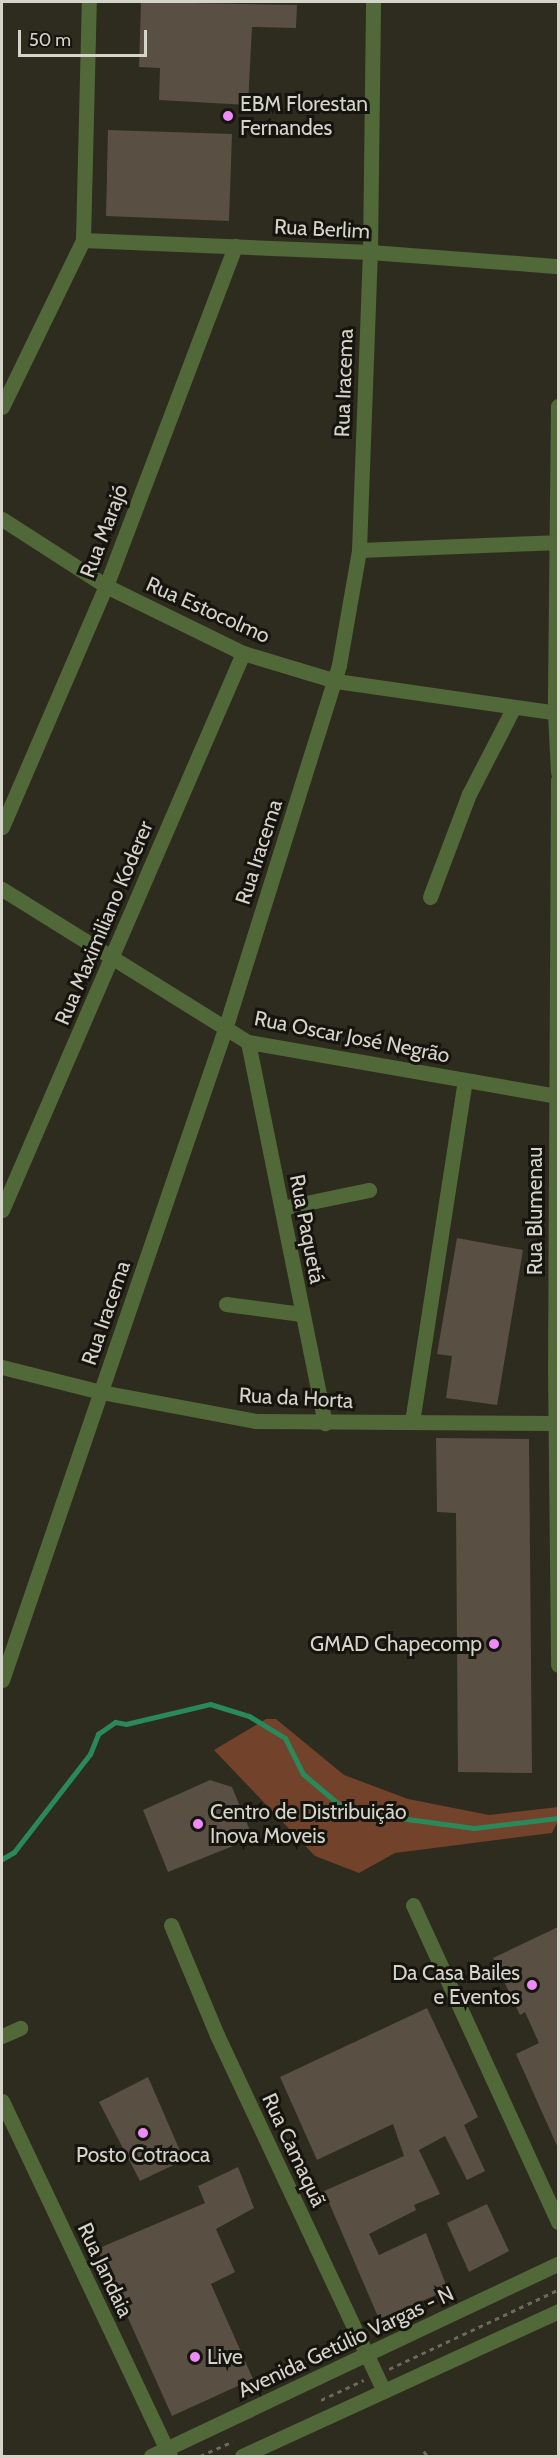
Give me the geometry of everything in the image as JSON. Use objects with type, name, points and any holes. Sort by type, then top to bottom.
[{"type":"street","points":[[2,407],[83,240],[89,2]]},
{"type":"street","name":"Rua Iracema","points":[[2,1680],[225,1029],[336,681],[359,550],[370,252],[373,2]]},
{"type":"street","name":"Rua Berlim","points":[[83,240],[370,252],[558,266]]},
{"type":"street","name":"Rua Marajó","points":[[2,826],[106,586],[235,246]]},
{"type":"street","points":[[558,406],[555,542],[558,772]]},
{"type":"street","name":"Rua Estocolmo","points":[[2,519],[106,586],[243,653],[336,681],[557,713]]},
{"type":"street","points":[[359,550],[555,542]]},
{"type":"street","name":"Rua Maximiliano Koderer","points":[[2,1210],[243,653]]},
{"type":"street","points":[[430,897],[469,794],[514,706]]},
{"type":"street","name":"Rua Blumenau","points":[[558,780],[556,1096],[558,1665]]},
{"type":"street","name":"Rua Oscar José Negrão","points":[[2,889],[225,1029],[248,1041],[556,1096]]},
{"type":"street","name":"Rua Paquetá","points":[[248,1041],[301,1314],[325,1423]]},
{"type":"street","points":[[412,1422],[465,1080]]},
{"type":"street","points":[[282,1208],[369,1190]]},
{"type":"street","points":[[226,1304],[301,1314]]},
{"type":"street","name":"Rua da Horta","points":[[2,1367],[101,1392],[256,1421],[557,1423]]},
{"type":"street","points":[[413,1905],[558,2222]]},
{"type":"street","name":"Rua Camaquã","points":[[171,1925],[217,2035],[384,2391]]},
{"type":"street","points":[[2,2036],[20,2028]]},
{"type":"street","name":"Rua Jandaia","points":[[2,2101],[168,2453]]},
{"type":"street","name":"Avenida Getúlio Vargas - N","points":[[151,2457],[168,2453],[558,2264]]},
{"type":"street","points":[[242,2457],[558,2311]]},
{"type":"path","points":[[424,2451],[427,2457]]},
{"type":"shaded area","points":[[266,1719],[276,1719],[344,1775],[408,1799],[489,1815],[558,1807],[558,1821],[552,1833],[395,1853],[359,1873],[315,1856],[214,1750]]},
{"type":"building","points":[[141,2],[297,5],[296,28],[252,27],[248,105],[159,100],[160,68],[139,67]]},
{"type":"building","points":[[108,130],[232,134],[229,221],[106,216]]},
{"type":"building","points":[[457,1238],[523,1250],[497,1405],[446,1398],[452,1356],[437,1354]]},
{"type":"building","name":"GMAD Chapecomp","points":[[436,1438],[529,1439],[532,1773],[458,1772],[456,1513],[437,1512]]},
{"type":"building","name":"Centro de Distribuição Inova Moveis","points":[[210,1780],[232,1787],[253,1838],[168,1872],[143,1810]]},
{"type":"building","name":"Da Casa Bailes e Eventos","points":[[558,1927],[558,2148],[516,2054],[539,2043],[525,2012],[520,2015],[493,1958]]},
{"type":"building","points":[[427,2008],[478,2117],[464,2125],[485,2171],[467,2180],[445,2136],[419,2150],[440,2194],[414,2205],[416,2210],[369,2234],[379,2255],[426,2233],[448,2290],[379,2319],[324,2191],[404,2156],[393,2124],[317,2160],[280,2077]]},
{"type":"building","name":"Posto Cotraoca","points":[[148,2077],[184,2160],[140,2181],[99,2102]]},
{"type":"building","points":[[238,2167],[254,2208],[216,2229],[235,2272],[211,2284],[253,2379],[172,2416],[97,2249],[205,2203],[198,2186]]},
{"type":"building","points":[[487,2204],[509,2251],[469,2272],[447,2223]]},
{"type":"waterway","points":[[2,1859],[14,1852],[90,1754],[98,1734],[115,1722],[126,1724],[210,1704],[249,1716],[285,1738],[303,1774],[347,1811],[474,1828],[558,1818]]},
{"type":"place","name":"EBM Florestan Fernandes","points":[[228,116]]},
{"type":"place","name":"GMAD Chapecomp","points":[[494,1644]]},
{"type":"place","name":"Centro de Distribuição Inova Moveis","points":[[198,1824]]},
{"type":"place","name":"Da Casa Bailes e Eventos","points":[[532,1985]]},
{"type":"place","name":"Posto Cotraoca","points":[[143,2133]]},
{"type":"place","name":"Live","points":[[195,2357]]}]
